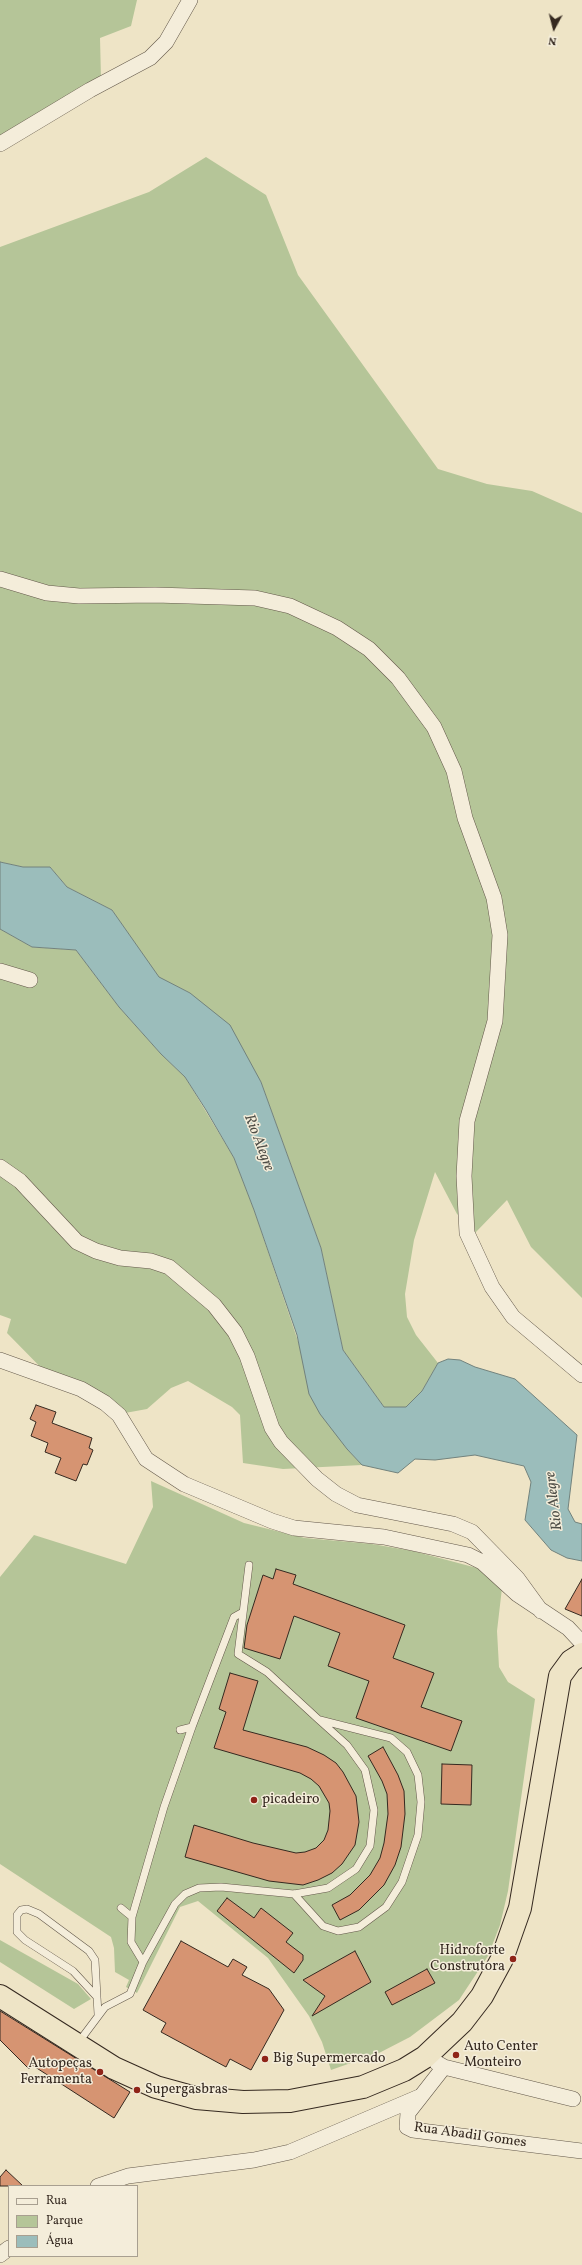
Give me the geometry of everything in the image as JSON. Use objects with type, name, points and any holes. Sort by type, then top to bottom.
[{"type":"highway","points":[[0,1996],[114,2068],[156,2087],[196,2098],[243,2102],[290,2101],[363,2086],[404,2070],[425,2057],[462,2022],[482,1996],[502,1959],[520,1908],[560,1676],[571,1661],[582,1654]]},
{"type":"street","points":[[0,144],[90,90],[150,58],[166,42],[190,0]]},
{"type":"street","points":[[0,579],[46,594],[255,598],[290,606],[337,628],[369,649],[403,684],[434,727],[454,771],[465,818],[494,898],[500,935],[495,1021],[467,1121],[464,1176],[467,1233],[492,1287],[513,1317],[582,1375]]},
{"type":"street","points":[[0,971],[30,980]]},
{"type":"street","points":[[0,1167],[25,1186],[77,1242],[96,1251],[120,1258],[151,1261],[169,1267],[214,1305],[235,1332],[247,1356],[272,1428],[281,1442],[317,1479],[336,1494],[357,1505],[452,1524],[472,1532],[517,1578],[541,1611]]},
{"type":"street","points":[[0,1360],[81,1389],[105,1403],[119,1414],[146,1459],[184,1484],[272,1521],[294,1528],[384,1537],[468,1555],[482,1562],[517,1594],[568,1628],[582,1643]]},
{"type":"street","points":[[425,2057],[444,2067],[573,2099]]},
{"type":"street","name":"Rua Abadil Gomes","points":[[444,2067],[408,2113],[406,2120],[407,2127],[413,2130],[582,2151]]},
{"type":"street","points":[[101,2185],[128,2176],[254,2160],[290,2152],[419,2097]]},
{"type":"street","points":[[0,2255],[8,2249]]},
{"type":"lane","points":[[76,2045],[98,2014],[105,2007],[130,1994],[143,1962],[174,1904],[192,1891],[199,1888],[221,1887],[294,1894],[328,1888],[356,1869],[370,1846],[374,1810],[365,1770],[346,1745],[267,1672],[238,1654],[249,1565]]},
{"type":"lane","points":[[143,1962],[131,1942],[132,1917],[164,1807],[192,1727],[234,1617],[244,1612]]},
{"type":"lane","points":[[294,1894],[323,1926],[338,1931],[359,1927],[386,1907],[390,1901],[402,1882],[418,1835],[421,1802],[418,1775],[407,1752],[391,1738],[318,1719]]},
{"type":"lane","points":[[180,1730],[192,1727]]},
{"type":"lane","points":[[121,1908],[132,1917]]},
{"type":"lane","points":[[97,1997],[73,1971],[25,1940],[17,1932],[17,1915],[21,1910],[27,1909],[39,1914],[89,1951],[95,1960],[98,2014]]},
{"type":"green space","points":[[0,0],[137,0],[131,26],[100,38],[101,79],[0,144]]},
{"type":"green space","points":[[206,157],[266,195],[298,275],[438,469],[487,484],[532,491],[582,513],[582,1298],[531,1247],[507,1200],[475,1233],[457,1214],[435,1172],[414,1240],[405,1294],[407,1317],[416,1335],[438,1363],[422,1391],[406,1407],[384,1407],[343,1350],[321,1248],[261,1082],[190,993],[159,978],[112,910],[67,887],[50,867],[23,867],[0,862],[0,247],[149,192]]},
{"type":"green space","points":[[0,929],[32,947],[76,950],[119,1007],[161,1054],[185,1077],[234,1158],[254,1210],[302,1353],[347,1449],[362,1465],[283,1469],[243,1463],[240,1415],[232,1407],[188,1381],[171,1388],[147,1409],[125,1413],[58,1385],[7,1333],[11,1319],[0,1315]]},
{"type":"green space","points":[[151,1481],[244,1523],[305,1538],[372,1544],[413,1551],[477,1568],[502,1588],[497,1631],[499,1667],[508,1682],[535,1699],[508,1891],[500,1925],[488,1956],[459,2000],[410,2037],[379,2053],[331,2070],[322,2042],[309,2016],[268,1958],[198,1901],[180,1907],[137,1993],[126,1987],[129,1980],[115,1972],[114,1948],[111,1937],[0,1864],[0,1577],[34,1535],[126,1564],[153,1507]]},
{"type":"green space","points":[[0,1940],[78,1984],[91,1999],[74,2009],[0,1962]]},
{"type":"water","name":"Rio Alegre","points":[[0,862],[23,867],[50,867],[67,887],[112,910],[159,977],[190,993],[230,1025],[261,1082],[321,1248],[343,1350],[384,1407],[406,1407],[422,1391],[438,1363],[448,1359],[460,1360],[475,1367],[515,1379],[577,1435],[568,1509],[575,1522],[582,1524],[582,1561],[567,1558],[551,1550],[525,1520],[531,1482],[524,1466],[475,1455],[435,1460],[415,1459],[398,1473],[362,1465],[347,1449],[320,1414],[309,1394],[297,1335],[254,1210],[234,1158],[206,1110],[185,1077],[161,1054],[119,1007],[76,950],[32,947],[0,929]]},
{"type":"building","points":[[36,1405],[56,1412],[52,1423],[92,1438],[89,1448],[93,1450],[87,1465],[83,1464],[76,1481],[55,1473],[61,1458],[45,1452],[48,1443],[31,1436],[36,1422],[30,1419]]},
{"type":"building","points":[[276,1569],[296,1575],[293,1584],[405,1625],[393,1658],[434,1673],[421,1707],[462,1721],[451,1751],[356,1718],[369,1681],[328,1666],[340,1633],[294,1616],[280,1659],[244,1648],[247,1625],[263,1575],[273,1579]]},
{"type":"building","points":[[582,1579],[582,1616],[565,1609]]},
{"type":"building","points":[[230,1673],[258,1681],[243,1730],[307,1747],[324,1755],[336,1763],[343,1772],[356,1796],[359,1822],[355,1845],[342,1864],[332,1873],[318,1880],[303,1885],[269,1881],[185,1857],[194,1825],[253,1843],[296,1853],[305,1852],[316,1848],[324,1840],[328,1830],[330,1811],[329,1803],[319,1786],[311,1779],[300,1773],[214,1748],[226,1712],[219,1709]]},
{"type":"building","points":[[383,1747],[398,1775],[404,1791],[405,1814],[401,1847],[395,1865],[384,1885],[359,1910],[340,1920],[332,1905],[350,1895],[370,1875],[380,1858],[384,1843],[388,1814],[387,1794],[382,1781],[368,1756]]},
{"type":"building","points":[[442,1764],[472,1765],[471,1805],[441,1804]]},
{"type":"building","points":[[227,1898],[254,1918],[261,1908],[293,1933],[286,1942],[303,1955],[303,1960],[294,1973],[217,1911]]},
{"type":"building","points":[[181,1941],[228,1967],[233,1959],[247,1967],[242,1975],[269,1989],[284,2010],[251,2070],[230,2059],[226,2067],[161,2032],[166,2023],[143,2010]]},
{"type":"building","points":[[355,1951],[371,1982],[312,2016],[325,1996],[303,1980]]},
{"type":"building","points":[[427,1969],[435,1983],[392,2005],[385,1992]]},
{"type":"building","points":[[0,2011],[130,2092],[114,2118],[32,2065],[29,2069],[0,2040]]},
{"type":"building","points":[[6,2170],[22,2185],[0,2186],[0,2177]]},
{"type":"place","name":"picadeiro","points":[[254,1800]]},
{"type":"place","name":"Hidroforte Construtora","points":[[513,1959]]},
{"type":"place","name":"Auto Center Monteiro","points":[[456,2055]]},
{"type":"place","name":"Big Supermercado","points":[[265,2059]]},
{"type":"place","name":"Autopeças Ferramenta","points":[[100,2072]]},
{"type":"place","name":"Supergasbras","points":[[137,2090]]}]
